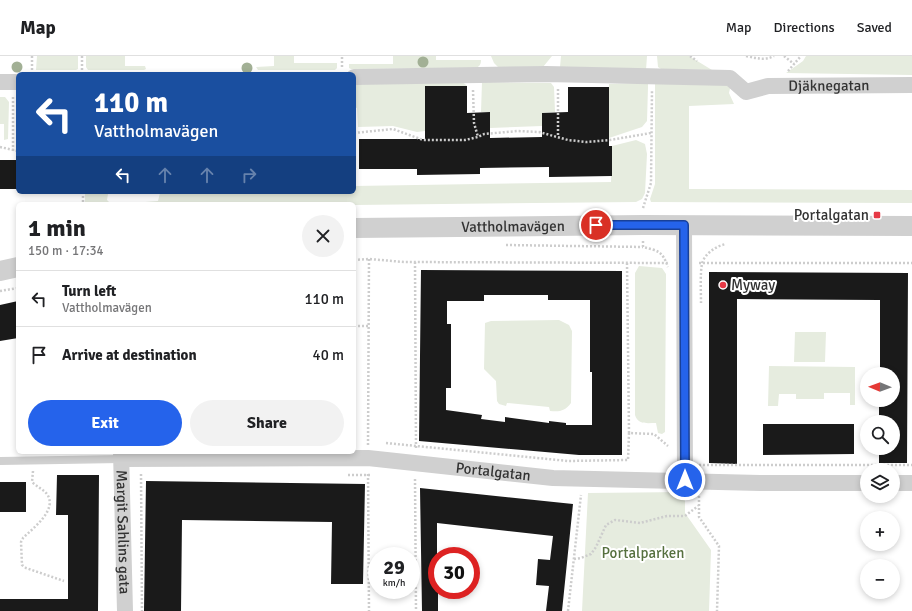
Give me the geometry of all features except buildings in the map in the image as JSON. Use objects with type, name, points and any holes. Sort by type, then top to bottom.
[{"type":"street","points":[[356,72],[472,75],[652,76]]},
{"type":"street","name":"Djäknegatan","points":[[652,76],[730,78],[746,92],[768,86],[912,85]]},
{"type":"street","name":"Vattholmavägen","points":[[356,228],[643,225],[912,226]]},
{"type":"street","points":[[684,225],[685,480]]},
{"type":"street","points":[[0,271],[16,267]]},
{"type":"street","name":"Portalgatan","points":[[356,450],[368,450],[416,464],[553,478],[760,483],[860,483]]},
{"type":"street","name":"Portalgatan","points":[[121,456],[141,458],[254,454]]},
{"type":"street","name":"Margit Sahlins gata","points":[[121,456],[125,611]]},
{"type":"street","points":[[900,483],[912,483]]},
{"type":"lane","points":[[0,461],[121,456]]},
{"type":"path","points":[[32,56],[32,72]]},
{"type":"path","points":[[82,56],[82,72]]},
{"type":"path","points":[[342,56],[348,72]]},
{"type":"path","points":[[746,56],[768,59],[774,56]]},
{"type":"path","points":[[784,56],[794,64]]},
{"type":"path","points":[[472,75],[474,123],[478,137]]},
{"type":"path","points":[[558,137],[558,87],[560,75]]},
{"type":"path","points":[[356,260],[369,259],[404,262],[666,263],[664,258],[657,250],[643,247],[643,207],[651,183],[652,76]]},
{"type":"path","points":[[0,147],[5,147],[13,151],[10,82]]},
{"type":"path","points":[[356,133],[393,129],[423,140],[465,140],[484,134],[511,131],[539,132],[574,141],[586,142],[610,140],[651,133]]},
{"type":"path","points":[[732,244],[724,244],[711,251],[702,263],[912,263]]},
{"type":"path","points":[[369,259],[369,611]]},
{"type":"path","points":[[415,262],[416,611]]},
{"type":"path","points":[[383,443],[416,445],[568,461],[628,460],[627,263]]},
{"type":"path","points":[[0,291],[16,288]]},
{"type":"path","points":[[356,326],[368,326]]},
{"type":"path","points":[[629,433],[654,434],[668,446]]},
{"type":"path","points":[[361,443],[368,450]]},
{"type":"path","points":[[141,458],[142,611]]},
{"type":"path","points":[[34,460],[32,482],[49,497],[49,510],[21,542],[22,565],[26,568],[64,581]]},
{"type":"path","points":[[698,464],[912,465]]},
{"type":"path","points":[[568,611],[581,495]]},
{"type":"path","points":[[574,559],[591,554],[596,547],[606,525],[615,520],[640,523],[668,516],[684,516],[699,506]]},
{"type":"green space","points":[[37,56],[78,56],[78,69],[36,70]]},
{"type":"green space","points":[[86,56],[125,56],[125,66],[145,66],[146,69],[88,70],[86,67]]},
{"type":"green space","points":[[274,56],[294,56],[294,63],[337,63],[337,68],[335,70],[258,70],[256,67],[274,66]]},
{"type":"green space","points":[[393,56],[436,56],[436,60],[481,61],[479,66],[476,68],[349,68],[349,64],[393,64]]},
{"type":"green space","points":[[491,56],[552,56],[543,67],[499,68],[494,63]]},
{"type":"green space","points":[[561,56],[647,56],[646,70],[560,67]]},
{"type":"green space","points":[[657,56],[689,56],[712,70],[661,69],[658,67]]},
{"type":"green space","points":[[806,56],[912,56],[912,75],[786,73],[803,61]]},
{"type":"green space","points":[[462,82],[467,86],[425,86],[425,131],[417,132],[393,126],[358,127],[356,83]]},
{"type":"green space","points":[[482,82],[551,83],[554,87],[555,112],[542,113],[542,126],[490,128],[490,112],[481,112]]},
{"type":"green space","points":[[609,84],[648,84],[647,121],[642,127],[609,138]]},
{"type":"green space","points":[[655,84],[731,84],[729,93],[734,104],[689,106],[689,189],[912,190],[912,203],[651,202],[650,199],[655,184]]},
{"type":"green space","points":[[0,97],[5,97],[9,102],[8,139],[4,140],[4,124],[0,124]]},
{"type":"green space","points":[[636,140],[645,144],[647,154],[645,193],[642,199],[636,202],[356,205],[356,202],[145,202],[158,201],[160,194],[356,194],[356,186],[611,182],[612,146]]},
{"type":"green space","points":[[85,194],[108,194],[107,200],[109,202],[85,202]]},
{"type":"green space","points":[[639,266],[662,268],[666,274],[665,432],[662,434],[658,433],[656,423],[641,422],[635,415],[635,273]]},
{"type":"green space","points":[[559,320],[569,325],[572,331],[571,403],[567,408],[557,411],[550,411],[549,407],[507,403],[506,406],[499,404],[497,401],[496,381],[484,369],[485,323],[491,321]]},
{"type":"green space","points":[[795,332],[826,332],[825,362],[794,362]]},
{"type":"green space","points":[[769,366],[855,367],[855,405],[850,405],[850,393],[824,393],[824,399],[796,399],[796,394],[779,394],[778,406],[768,406]]},
{"type":"green space","name":"Portalparken","points":[[685,492],[685,513],[711,550],[709,611],[582,611],[588,493]]},
{"type":"place","name":"Portalgatan","points":[[877,215]]},
{"type":"place","name":"Myway","points":[[723,285]]},
{"type":"route","points":[[596,225],[684,225],[685,480]]}]
